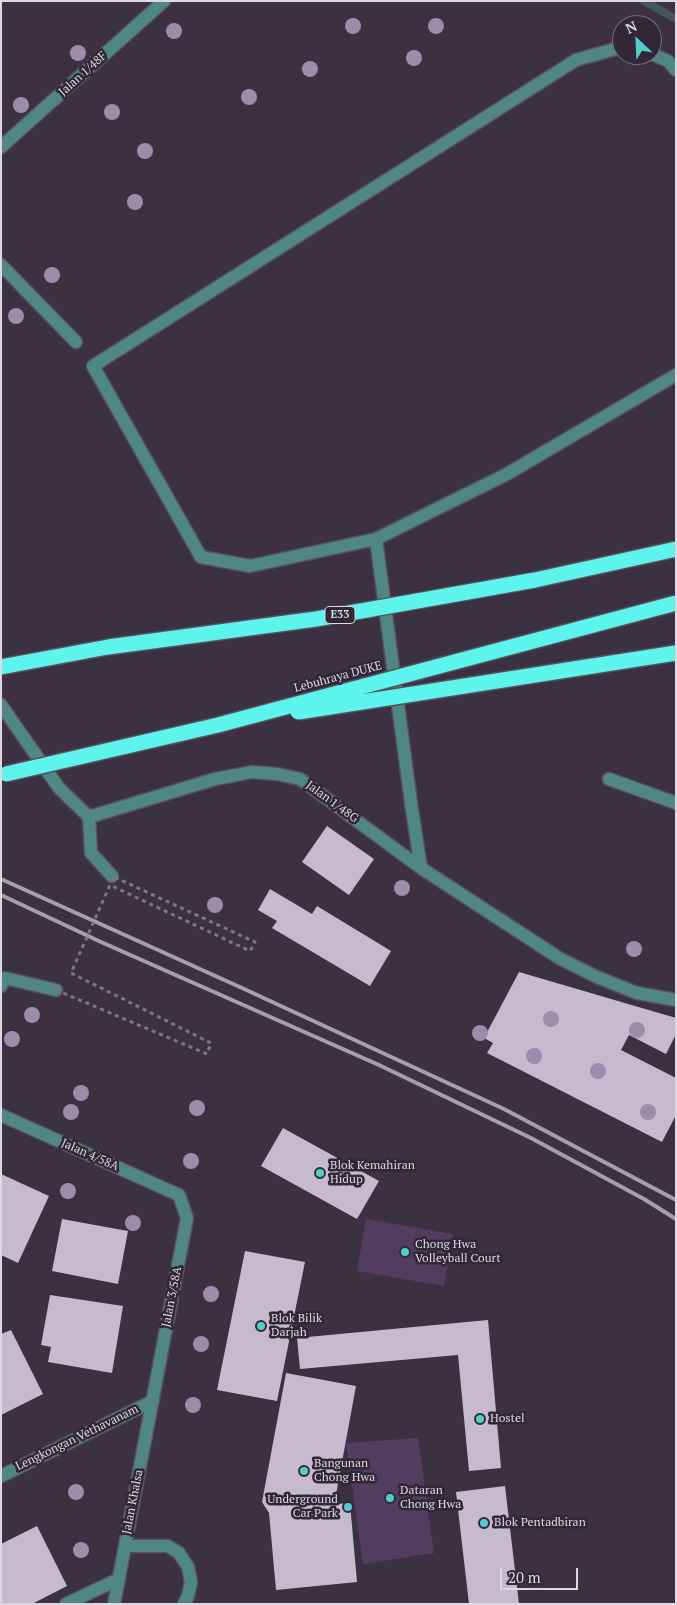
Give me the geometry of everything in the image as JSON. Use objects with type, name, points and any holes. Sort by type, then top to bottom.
[{"type":"highway","name":"E33","points":[[1,667],[108,647],[316,619],[535,580],[676,549]]},
{"type":"highway","name":"Lebuhraya DUKE","points":[[6,774],[218,725],[676,603]]},
{"type":"highway","points":[[218,725],[676,654]]},
{"type":"street","name":"Jalan 1/48F","points":[[1,147],[164,1]]},
{"type":"street","points":[[612,50],[576,60],[93,366],[201,557],[250,566],[376,539],[507,474],[676,376]]},
{"type":"street","points":[[662,58],[668,61],[676,70]]},
{"type":"street","points":[[1,265],[76,342]]},
{"type":"street","points":[[376,539],[421,868]]},
{"type":"street","points":[[1,705],[59,788],[89,817],[91,853],[112,876]]},
{"type":"street","name":"Jalan 1/48G","points":[[89,817],[215,779],[252,772],[277,774],[300,779],[421,868],[559,958],[597,977],[637,993],[676,1000]]},
{"type":"street","points":[[610,779],[676,803]]},
{"type":"street","points":[[1,986],[5,978],[56,990]]},
{"type":"street","name":"Jalan 4/58A","points":[[1,1115],[179,1195]]},
{"type":"street","name":"Jalan 3/58A","points":[[153,1401],[187,1218],[179,1195]]},
{"type":"street","name":"Lengkongan Vethavanam","points":[[1,1476],[153,1401]]},
{"type":"street","name":"Jalan Khalsa","points":[[114,1604],[153,1401]]},
{"type":"street","points":[[125,1546],[168,1546],[179,1553],[188,1567],[191,1582],[184,1604]]},
{"type":"street","points":[[66,1604],[119,1579]]},
{"type":"path","points":[[56,990],[207,1054],[211,1043],[71,973],[110,885],[250,951],[255,942],[112,876]]},
{"type":"shaded area","name":"Chong Hwa Volleyball Court","points":[[366,1219],[453,1234],[444,1286],[357,1271]]},
{"type":"shaded area","name":"Dataran Chong Hwa","points":[[418,1438],[434,1553],[363,1564],[346,1443]]},
{"type":"building","points":[[327,826],[374,859],[349,895],[302,862]]},
{"type":"building","points":[[270,889],[312,914],[317,906],[391,951],[370,986],[272,928],[277,921],[258,910]]},
{"type":"building","points":[[519,972],[676,1018],[676,1034],[666,1054],[629,1035],[621,1050],[676,1078],[676,1115],[662,1142],[487,1053],[493,1043],[484,1038]]},
{"type":"building","name":"Blok Kemahiran Hidup","points":[[283,1128],[379,1181],[357,1219],[261,1166]]},
{"type":"building","points":[[1,1174],[49,1196],[18,1263],[1,1255]]},
{"type":"building","points":[[62,1219],[128,1231],[118,1284],[52,1271]]},
{"type":"building","name":"Blok Bilik Darjah","points":[[245,1251],[305,1262],[277,1401],[217,1390]]},
{"type":"building","points":[[50,1295],[123,1306],[112,1373],[48,1362],[51,1347],[41,1345]]},
{"type":"building","name":"Hostel","points":[[488,1320],[501,1468],[469,1471],[458,1355],[300,1369],[297,1338]]},
{"type":"building","points":[[11,1330],[43,1394],[1,1415],[1,1334]]},
{"type":"building","name":"Bangunan Chong Hwa","points":[[286,1373],[356,1386],[335,1500],[337,1504],[350,1503],[357,1582],[276,1590],[269,1513],[262,1502]]},
{"type":"building","name":"Blok Pentadbiran","points":[[505,1486],[519,1604],[469,1604],[456,1492]]},
{"type":"building","points":[[37,1526],[67,1586],[32,1604],[1,1604],[1,1544]]},
{"type":"waterway","points":[[644,1],[676,19]]},
{"type":"railway","points":[[1,879],[504,1109],[676,1200]]},
{"type":"railway","points":[[1,895],[101,942],[379,1065],[531,1138],[644,1199],[676,1219]]},
{"type":"place","name":"Blok Kemahiran Hidup","points":[[320,1173]]},
{"type":"place","name":"Chong Hwa Volleyball Court","points":[[405,1252]]},
{"type":"place","name":"Blok Bilik Darjah","points":[[261,1326]]},
{"type":"place","name":"Hostel","points":[[480,1419]]},
{"type":"place","name":"Bangunan Chong Hwa","points":[[304,1471]]},
{"type":"place","name":"Dataran Chong Hwa","points":[[390,1498]]},
{"type":"place","name":"Underground Car Park","points":[[348,1507]]},
{"type":"place","name":"Blok Pentadbiran","points":[[484,1523]]}]
